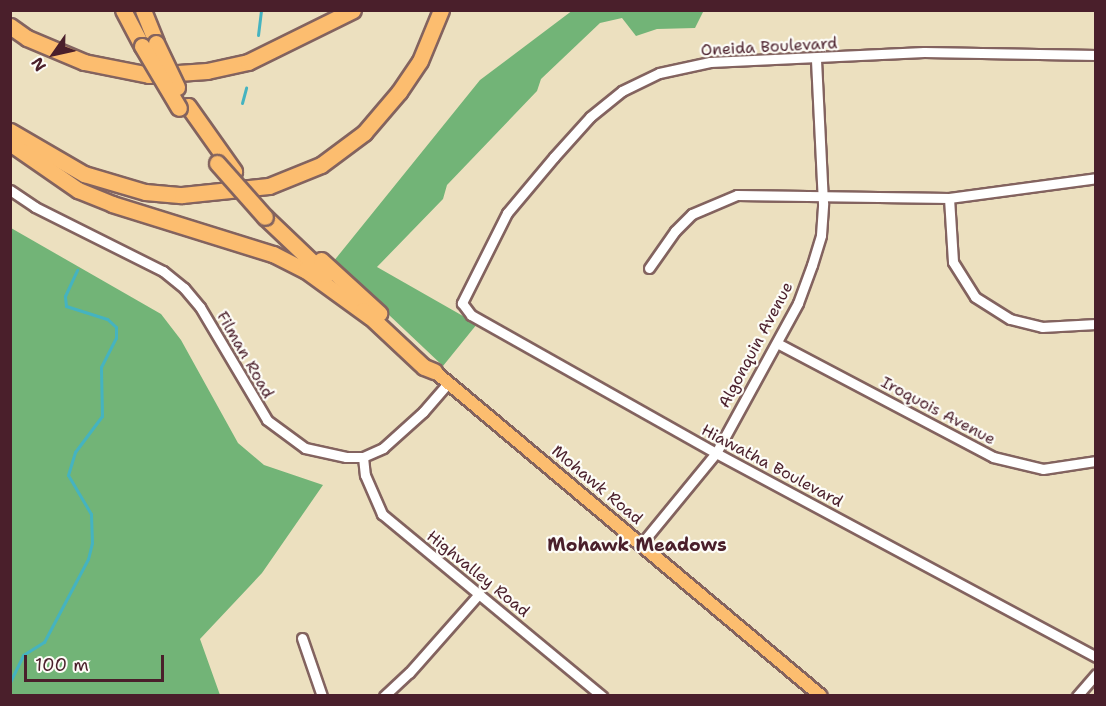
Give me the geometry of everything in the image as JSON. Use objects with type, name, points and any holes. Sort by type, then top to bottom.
[{"type":"highway","points":[[123,10],[149,44],[217,163],[370,317],[424,367],[434,371]]},
{"type":"highway","points":[[142,10],[149,44]]},
{"type":"highway","points":[[10,26],[27,38],[84,62],[149,75],[207,71],[248,62],[353,10]]},
{"type":"highway","points":[[10,131],[84,174],[145,192],[182,195],[269,186],[321,165],[370,127],[420,61],[441,10]]},
{"type":"highway","points":[[183,107],[269,216],[431,361],[434,371]]},
{"type":"highway","points":[[10,143],[78,190],[112,204],[273,254],[294,264],[370,317]]},
{"type":"main road","name":"Mohawk Road","points":[[434,371],[642,543],[821,696]]},
{"type":"street","name":"Oneida Boulevard","points":[[470,280],[507,213],[590,117],[622,91],[659,73],[710,62],[816,60],[988,51],[1095,56]]},
{"type":"street","name":"Algonquin Avenue","points":[[642,543],[716,453],[777,343],[812,265],[821,235],[822,194],[816,60]]},
{"type":"street","points":[[649,268],[675,231],[692,214],[715,202],[737,195],[822,194],[949,198],[1095,178]]},
{"type":"street","name":"Filman Road","points":[[10,190],[105,243],[163,271],[184,288],[200,307],[256,405],[284,436],[305,448],[363,457]]},
{"type":"street","points":[[949,198],[953,262],[975,297],[1010,319],[1042,327],[1095,324]]},
{"type":"street","name":"Hiawatha Boulevard","points":[[470,280],[462,303],[471,315],[716,453],[1095,657]]},
{"type":"street","name":"Iroquois Avenue","points":[[777,343],[993,458],[1043,469],[1095,461]]},
{"type":"street","points":[[363,457],[401,434],[448,383]]},
{"type":"street","name":"Highvalley Road","points":[[363,457],[368,484],[382,514],[602,696]]},
{"type":"street","points":[[384,696],[409,674],[479,594]]},
{"type":"street","points":[[302,638],[322,696]]},
{"type":"street","points":[[1077,696],[1095,674]]},
{"type":"green space","points":[[573,10],[718,11],[703,12],[695,28],[657,29],[636,36],[622,18],[600,23],[541,79],[537,91],[447,185],[443,199],[377,267],[477,324],[443,366],[333,262],[480,80]]},
{"type":"green space","points":[[11,228],[161,314],[181,340],[238,443],[264,465],[323,485],[262,573],[200,639],[220,695],[11,695]]},
{"type":"waterway","points":[[258,35],[261,10]]},
{"type":"waterway","points":[[242,103],[246,88]]},
{"type":"waterway","points":[[10,682],[23,655],[44,642],[88,559],[92,543],[91,514],[68,475],[75,452],[102,416],[101,367],[116,338],[116,327],[107,319],[66,306],[65,296],[77,270]]},
{"type":"district","name":"Mohawk Meadows","points":[[637,545]]}]
